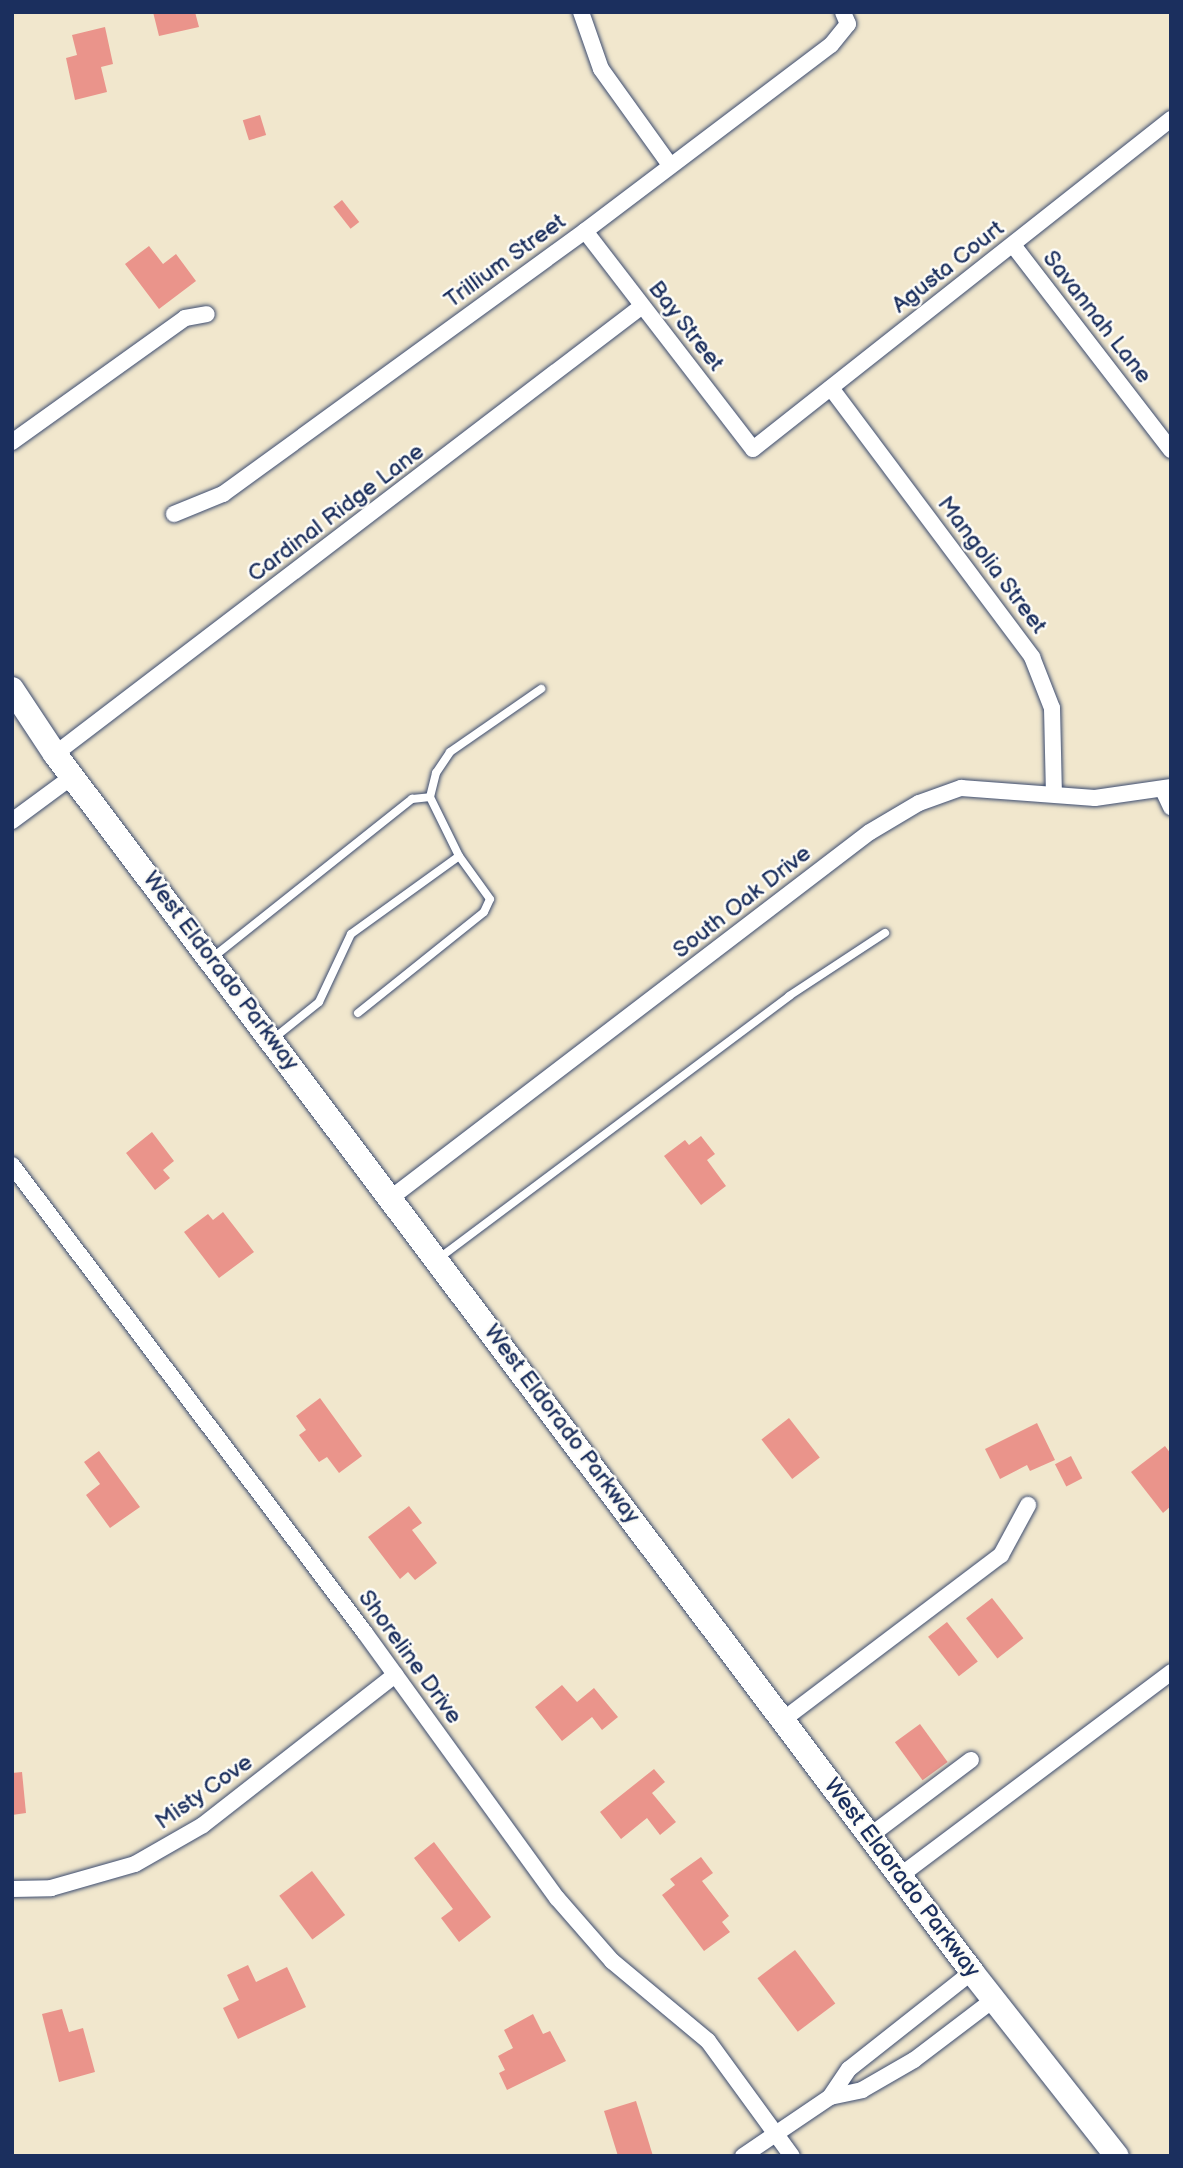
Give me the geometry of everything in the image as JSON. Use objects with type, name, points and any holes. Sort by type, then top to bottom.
[{"type":"main road","name":"West Eldorado Parkway","points":[[12,689],[55,754],[392,1197],[993,2000],[1117,2156]]},
{"type":"street","points":[[581,12],[601,69],[670,165]]},
{"type":"street","name":"Trillium Street","points":[[174,514],[223,494],[585,231],[831,45],[846,18]]},
{"type":"street","name":"Agusta Court","points":[[752,449],[1171,119]]},
{"type":"street","name":"Bay Street","points":[[585,231],[752,449]]},
{"type":"street","name":"Savannah Lane","points":[[1013,245],[1171,450]]},
{"type":"street","name":"Cardinal Ridge Lane","points":[[55,754],[642,306]]},
{"type":"street","points":[[12,442],[185,318],[207,314]]},
{"type":"street","name":"Mangolia Street","points":[[831,388],[1032,657],[1052,708],[1054,793]]},
{"type":"street","points":[[12,821],[73,776]]},
{"type":"street","name":"South Oak Drive","points":[[392,1197],[870,832],[919,803],[961,788],[1095,798],[1167,788]]},
{"type":"street","points":[[1167,788],[1171,807]]},
{"type":"street","name":"Shoreline Drive","points":[[12,1165],[395,1675],[557,1898],[612,1961],[708,2041],[792,2156]]},
{"type":"street","points":[[784,1719],[1001,1555],[1028,1505]]},
{"type":"street","points":[[901,1875],[1171,1672]]},
{"type":"street","name":"Misty Cove","points":[[12,1889],[57,1887],[135,1864],[203,1825],[395,1675]]},
{"type":"street","points":[[872,1835],[971,1760]]},
{"type":"street","points":[[830,2097],[849,2068],[972,1972]]},
{"type":"street","points":[[743,2156],[774,2132],[830,2097],[862,2090],[914,2060],[993,2000]]},
{"type":"lane","points":[[358,1013],[484,912],[490,899],[459,856],[430,797],[436,773],[450,752],[541,689]]},
{"type":"lane","points":[[212,958],[412,799],[430,797]]},
{"type":"lane","points":[[273,1039],[319,1002],[351,934],[459,856]]},
{"type":"lane","points":[[438,1259],[789,996],[885,933]]},
{"type":"building","points":[[153,12],[195,12],[199,27],[159,36]]},
{"type":"building","points":[[105,27],[113,64],[101,67],[107,92],[75,100],[66,58],[77,55],[72,35]]},
{"type":"building","points":[[260,115],[266,135],[249,140],[243,120]]},
{"type":"building","points":[[342,200],[359,222],[351,229],[333,207]]},
{"type":"building","points":[[149,246],[163,264],[176,254],[196,281],[159,309],[125,264]]},
{"type":"building","points":[[152,1132],[174,1161],[163,1170],[170,1178],[155,1190],[126,1153]]},
{"type":"building","points":[[701,1136],[715,1154],[707,1160],[726,1186],[701,1205],[664,1156],[685,1140],[689,1145]]},
{"type":"building","points":[[223,1212],[254,1252],[219,1278],[184,1232],[208,1214],[213,1220]]},
{"type":"building","points":[[320,1398],[362,1456],[339,1473],[327,1457],[319,1462],[299,1435],[306,1430],[296,1416]]},
{"type":"building","points":[[789,1418],[820,1457],[792,1479],[761,1440]]},
{"type":"building","points":[[1037,1423],[1055,1460],[1030,1471],[1027,1465],[1000,1479],[985,1449]]},
{"type":"building","points":[[1165,1446],[1171,1454],[1171,1506],[1163,1513],[1131,1472]]},
{"type":"building","points":[[99,1451],[140,1507],[110,1528],[86,1495],[100,1484],[84,1462]]},
{"type":"building","points":[[1071,1456],[1082,1478],[1066,1486],[1055,1464]]},
{"type":"building","points":[[409,1506],[422,1523],[412,1530],[437,1563],[415,1580],[408,1572],[400,1579],[368,1537]]},
{"type":"building","points":[[992,1598],[1023,1638],[997,1659],[966,1618]]},
{"type":"building","points":[[947,1622],[978,1661],[959,1676],[928,1637]]},
{"type":"building","points":[[562,1685],[577,1702],[594,1688],[618,1717],[602,1730],[592,1717],[562,1741],[535,1707]]},
{"type":"building","points":[[920,1724],[948,1762],[923,1780],[895,1742]]},
{"type":"building","points":[[654,1769],[665,1782],[652,1793],[676,1822],[660,1835],[647,1818],[621,1839],[600,1812]]},
{"type":"building","points":[[22,1772],[26,1813],[12,1815],[12,1773]]},
{"type":"building","points":[[434,1842],[491,1917],[459,1942],[441,1918],[453,1909],[414,1858]]},
{"type":"building","points":[[701,1857],[713,1873],[702,1881],[729,1916],[722,1922],[730,1932],[704,1951],[662,1895],[675,1885],[670,1879]]},
{"type":"building","points":[[312,1871],[345,1915],[312,1940],[279,1896]]},
{"type":"building","points":[[795,1950],[835,2004],[798,2032],[757,1978]]},
{"type":"building","points":[[248,1965],[256,1982],[287,1967],[306,2007],[238,2039],[223,2008],[239,2000],[227,1975]]},
{"type":"building","points":[[62,2009],[69,2032],[83,2028],[95,2072],[59,2082],[42,2014]]},
{"type":"building","points":[[533,2014],[543,2034],[550,2031],[566,2061],[507,2090],[499,2073],[505,2070],[498,2056],[513,2048],[504,2030]]},
{"type":"building","points":[[636,2101],[653,2156],[618,2156],[604,2111]]}]
